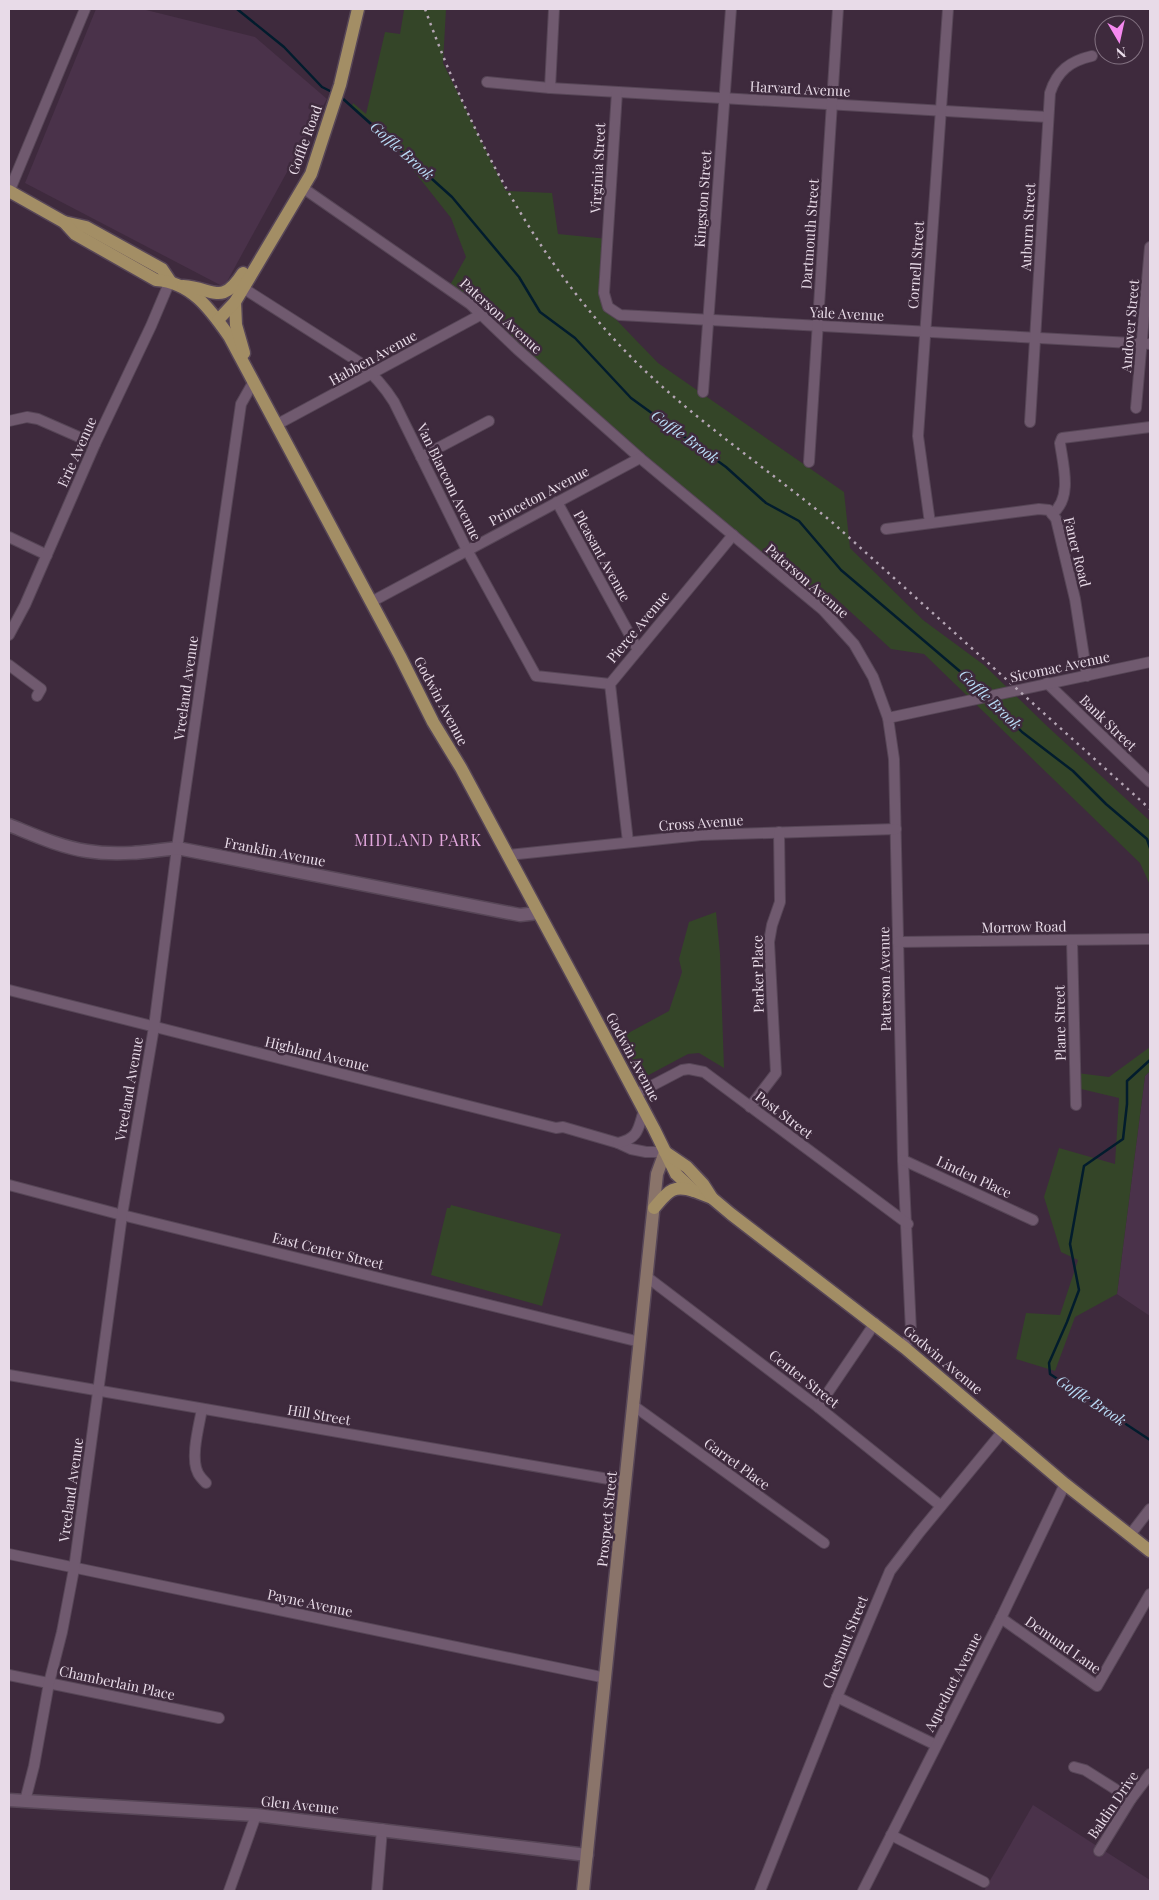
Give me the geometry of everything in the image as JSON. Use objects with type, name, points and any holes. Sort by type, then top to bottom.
[{"type":"main road","name":"Goffle Road","points":[[218,320],[235,302],[258,266],[311,174],[340,85],[358,9]]},
{"type":"main road","name":"Godwin Avenue","points":[[9,192],[64,222],[75,234],[156,280],[176,283],[206,305],[218,320],[254,381],[400,656],[432,722],[461,768],[508,855],[636,1094],[676,1174],[694,1191],[712,1198],[803,1271],[875,1324],[1065,1484],[1150,1551]]},
{"type":"main road","points":[[176,283],[198,287],[212,293],[224,293],[235,285],[246,268],[258,266]]},
{"type":"main road","points":[[235,302],[236,326],[244,349],[247,368]]},
{"type":"main road","name":"Godwin Avenue","points":[[665,1152],[687,1167],[703,1184],[712,1198]]},
{"type":"main road","name":"Prospect Street","points":[[583,1891],[657,1174],[665,1152]]},
{"type":"main road","points":[[654,1208],[672,1190],[681,1187],[694,1191]]},
{"type":"street","points":[[9,192],[84,9]]},
{"type":"street","points":[[550,86],[554,9]]},
{"type":"street","name":"Kingston Street","points":[[703,392],[731,9]]},
{"type":"street","name":"Dartmouth Street","points":[[809,462],[838,9]]},
{"type":"street","name":"Cornell Street","points":[[930,523],[918,436],[948,9]]},
{"type":"street","name":"Auburn Street","points":[[1030,422],[1050,93],[1058,75],[1071,63],[1092,56]]},
{"type":"street","name":"Harvard Avenue","points":[[488,82],[617,92],[1048,117]]},
{"type":"street","name":"Virginia Street","points":[[608,246],[617,92]]},
{"type":"street","name":"Paterson Avenue","points":[[303,188],[447,286],[482,314],[517,349],[640,458],[823,610],[854,644],[873,677],[888,718],[894,759],[903,1160],[908,1224],[911,1331],[905,1348]]},
{"type":"street","name":"Yale Avenue","points":[[608,246],[604,293],[608,307],[614,312],[625,316],[1146,344]]},
{"type":"street","name":"Andover Street","points":[[1136,408],[1146,344],[1150,247]]},
{"type":"street","name":"Erie Avenue","points":[[9,635],[26,605],[95,444],[151,326],[176,283]]},
{"type":"street","name":"Van Blarcom Avenue","points":[[243,288],[372,373],[394,402],[467,550],[536,676],[610,684]]},
{"type":"street","name":"Habben Avenue","points":[[276,425],[482,314]]},
{"type":"street","name":"Vreeland Avenue","points":[[25,1801],[34,1766],[49,1683],[62,1632],[74,1569],[122,1215],[154,1027],[177,848],[241,404],[254,381]]},
{"type":"street","points":[[9,421],[38,418],[95,444]]},
{"type":"street","points":[[421,457],[489,421]]},
{"type":"street","points":[[1052,514],[1060,508],[1065,492],[1060,442],[1062,438],[1150,427]]},
{"type":"street","name":"Princeton Avenue","points":[[371,602],[640,458]]},
{"type":"street","name":"Pleasant Avenue","points":[[557,502],[638,650]]},
{"type":"street","name":"Faner Road","points":[[886,529],[1039,509],[1048,510],[1056,519],[1066,559],[1087,676]]},
{"type":"street","name":"Pierce Avenue","points":[[628,842],[610,684],[733,535]]},
{"type":"street","points":[[9,537],[47,554]]},
{"type":"street","name":"Sicomac Avenue","points":[[888,718],[1150,662]]},
{"type":"street","points":[[9,665],[42,689],[37,696]]},
{"type":"street","name":"Bank Street","points":[[1047,684],[1150,782]]},
{"type":"street","name":"Franklin Avenue","points":[[9,826],[86,851],[123,853],[177,848],[520,914],[538,913]]},
{"type":"street","name":"Cross Avenue","points":[[508,855],[701,834],[896,829]]},
{"type":"street","name":"Parker Place","points":[[750,1107],[776,1074],[769,942],[772,925],[780,902],[779,832]]},
{"type":"street","name":"Morrow Road","points":[[898,942],[1150,939]]},
{"type":"street","name":"Plane Street","points":[[1072,940],[1076,1105]]},
{"type":"street","name":"Highland Avenue","points":[[9,990],[556,1128],[563,1127],[618,1143],[631,1149],[646,1152],[665,1152]]},
{"type":"street","name":"Post Street","points":[[636,1094],[682,1070],[698,1069],[711,1076],[908,1224]]},
{"type":"street","points":[[618,1143],[630,1140],[636,1133],[644,1110]]},
{"type":"street","name":"Linden Place","points":[[903,1160],[1033,1220]]},
{"type":"street","name":"East Center Street","points":[[9,1185],[122,1215],[640,1342]]},
{"type":"street","name":"Center Street","points":[[647,1277],[818,1407],[941,1506]]},
{"type":"street","points":[[818,1407],[875,1324]]},
{"type":"street","name":"Hill Street","points":[[9,1375],[98,1392],[626,1482]]},
{"type":"street","name":"Garret Place","points":[[634,1406],[824,1543]]},
{"type":"street","points":[[202,1409],[195,1452],[195,1465],[198,1474],[206,1482]]},
{"type":"street","name":"Chestnut Street","points":[[760,1891],[837,1697],[890,1571],[1003,1431]]},
{"type":"street","name":"Aqueduct Avenue","points":[[863,1891],[1001,1618],[1065,1484]]},
{"type":"street","points":[[1130,1535],[1150,1509]]},
{"type":"street","name":"Payne Avenue","points":[[9,1554],[606,1678]]},
{"type":"street","name":"Demund Lane","points":[[1001,1618],[1097,1686],[1150,1594]]},
{"type":"street","name":"Chamberlain Place","points":[[9,1675],[219,1718]]},
{"type":"street","points":[[837,1697],[936,1745]]},
{"type":"street","points":[[1074,1767],[1086,1770],[1131,1799]]},
{"type":"street","name":"Baldin Drive","points":[[1099,1850],[1131,1799],[1150,1774]]},
{"type":"street","name":"Glen Avenue","points":[[9,1800],[256,1815],[587,1855]]},
{"type":"street","points":[[229,1891],[256,1815]]},
{"type":"street","points":[[376,1891],[382,1829]]},
{"type":"street","points":[[892,1835],[984,1882]]},
{"type":"shaded area","points":[[96,9],[142,9],[255,37],[327,99],[224,287],[25,183]]},
{"type":"shaded area","points":[[1150,1071],[1150,1316],[1117,1294],[1145,1076]]},
{"type":"shaded area","points":[[1033,1805],[1150,1880],[1150,1891],[984,1891]]},
{"type":"green space","points":[[402,9],[446,9],[443,63],[506,191],[552,193],[558,234],[608,239],[604,307],[658,363],[844,492],[850,548],[923,620],[984,665],[1150,821],[1150,885],[1140,863],[924,654],[891,649],[829,592],[816,606],[449,287],[466,257],[451,218],[380,128],[352,107],[353,103],[366,114],[385,32],[400,34],[404,10]]},
{"type":"green space","points":[[716,912],[720,954],[724,1068],[699,1053],[688,1054],[643,1078],[621,1037],[669,1011],[682,972],[679,959],[689,922]]},
{"type":"green space","points":[[1150,1047],[1150,1071],[1145,1076],[1117,1294],[1075,1317],[1055,1371],[1016,1359],[1026,1313],[1060,1315],[1078,1260],[1061,1252],[1044,1197],[1059,1148],[1115,1164],[1119,1098],[1077,1088],[1077,1073],[1109,1077]]},
{"type":"green space","points":[[451,1205],[561,1234],[542,1306],[431,1275],[447,1208],[450,1208]]},
{"type":"waterway","name":"Goffle Brook","points":[[237,9],[284,47],[322,87],[334,93]]},
{"type":"waterway","name":"Goffle Brook","points":[[341,97],[452,197],[519,277],[540,312],[575,338],[631,398],[726,467],[766,503],[799,521],[841,570],[986,694]]},
{"type":"waterway","name":"Goffle Brook","points":[[990,698],[1022,732],[1073,771],[1106,804],[1147,839],[1150,848]]},
{"type":"waterway","name":"Goffle Brook","points":[[1150,1060],[1127,1081],[1127,1104],[1123,1139],[1084,1166],[1070,1244],[1079,1290],[1049,1363],[1050,1374],[1150,1440]]},
{"type":"railway","points":[[425,9],[467,111],[491,161],[518,209],[548,256],[581,300],[617,342],[677,400],[833,523],[1150,809]]},
{"type":"district","name":"MIDLAND PARK","points":[[418,840]]}]
